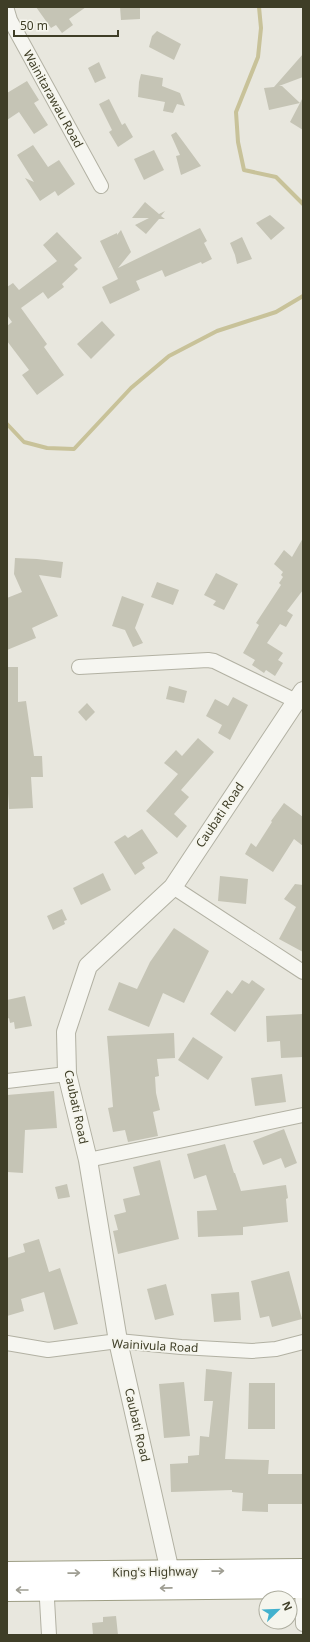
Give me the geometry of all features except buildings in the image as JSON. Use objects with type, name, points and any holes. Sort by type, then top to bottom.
[{"type":"highway","name":"King's Highway","points":[[7,1590],[46,1581],[170,1572],[302,1578]]},
{"type":"highway","name":"King's Highway","points":[[7,1573],[46,1581],[302,1578]]},
{"type":"street","name":"Wainitarawau Road","points":[[7,10],[10,20],[101,186]]},
{"type":"street","points":[[79,667],[208,660],[214,661],[299,696]]},
{"type":"street","name":"Caubati Road","points":[[170,1572],[118,1341],[88,1160],[67,1074],[66,1032],[88,966],[173,887],[299,696]]},
{"type":"street","points":[[173,887],[303,972]]},
{"type":"street","points":[[7,1081],[67,1074]]},
{"type":"street","points":[[88,1160],[303,1115]]},
{"type":"street","name":"Wainivula Road","points":[[7,1343],[48,1350],[118,1341],[181,1347],[252,1351],[276,1349],[303,1342]]},
{"type":"street","points":[[302,1578],[303,1624]]},
{"type":"street","points":[[46,1581],[49,1635]]},
{"type":"waterway","points":[[259,7],[261,28],[258,57],[236,112],[238,142],[244,170],[276,177],[303,204]]},
{"type":"waterway","points":[[7,424],[24,442],[47,448],[74,449],[131,388],[169,356],[217,331],[276,312],[303,296]]}]
